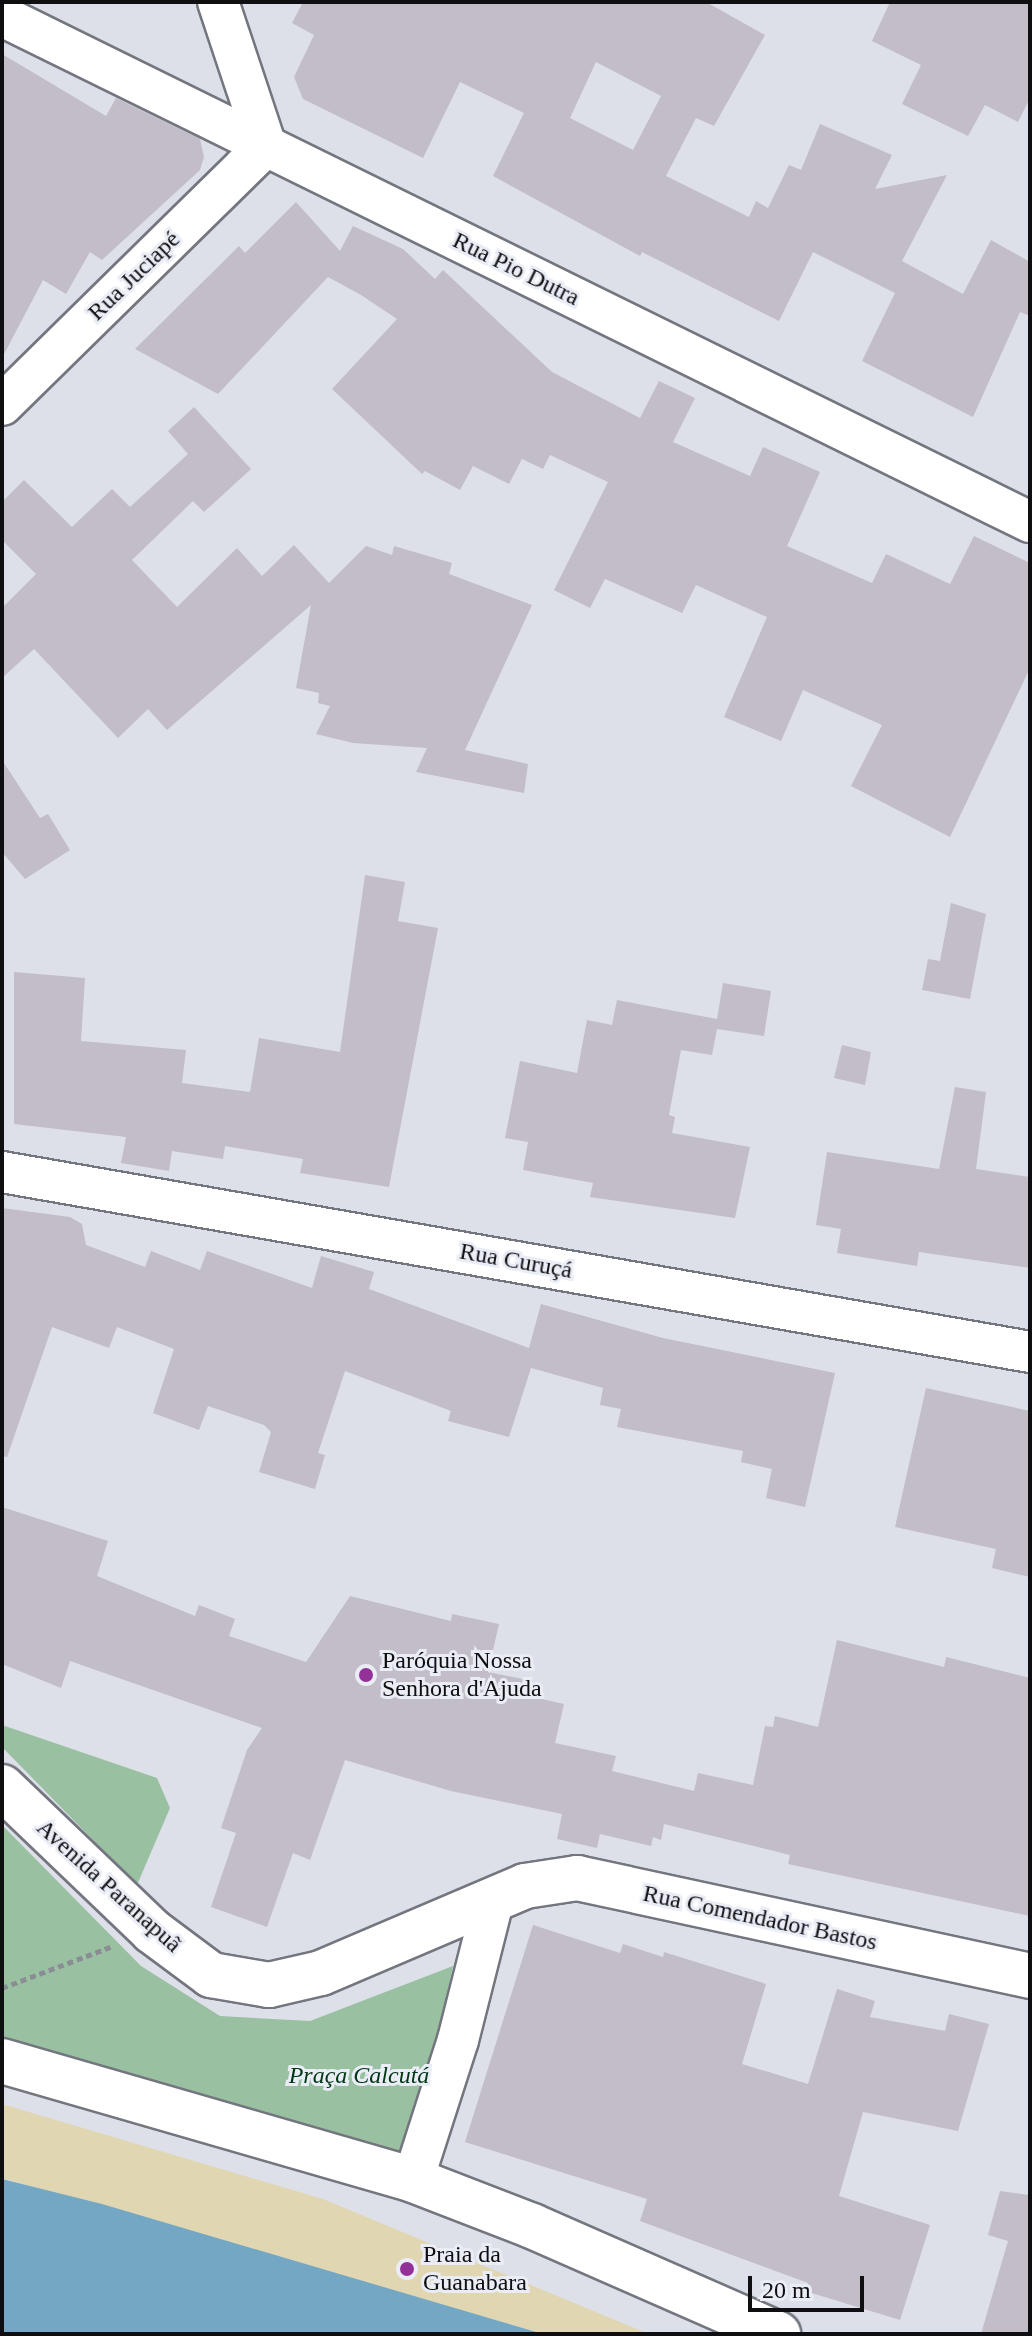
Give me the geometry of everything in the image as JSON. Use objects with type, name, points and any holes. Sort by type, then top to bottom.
[{"type":"street","points":[[218,2],[266,146]]},
{"type":"street","name":"Rua Pio Dutra","points":[[2,16],[1030,522]]},
{"type":"street","name":"Rua Juciapé","points":[[2,405],[266,146]]},
{"type":"street","name":"Rua Curuçá","points":[[2,1172],[1030,1352]]},
{"type":"street","name":"Avenida Paranapuã","points":[[2,1787],[152,1931],[211,1975],[269,1985],[321,1973],[493,1902]]},
{"type":"street","name":"Rua Comendador Bastos","points":[[493,1902],[525,1886],[577,1878],[1030,1976]]},
{"type":"street","points":[[413,2180],[458,2040],[493,1902]]},
{"type":"street","points":[[2,2061],[413,2180],[532,2226],[778,2334]]},
{"type":"path","points":[[2,1988],[152,1931]]},
{"type":"green space","points":[[2,1725],[157,1778],[170,1808],[137,1885],[3,1748]]},
{"type":"green space","name":"Praça Calcutá","points":[[2,1825],[141,1966],[220,2016],[310,2021],[453,1966],[412,2164],[2,2042]]},
{"type":"sand","name":"Praia da Guanabara","points":[[2,2104],[323,2199],[649,2334],[543,2334],[2,2178]]},
{"type":"water","points":[[2,2179],[102,2204],[543,2334],[2,2334]]},
{"type":"building","points":[[303,2],[706,2],[765,35],[714,126],[696,118],[666,176],[749,217],[756,201],[768,208],[789,165],[801,170],[820,124],[892,155],[875,189],[947,175],[902,261],[963,294],[991,240],[1030,262],[1030,316],[1020,312],[973,417],[862,361],[895,293],[813,252],[779,321],[642,252],[640,256],[493,176],[524,113],[460,82],[423,158],[303,99],[294,77],[314,35],[292,23]],"holes":[[[596,62],[661,96],[633,150],[570,118]]]},
{"type":"building","points":[[890,2],[1030,2],[1030,98],[1018,122],[985,105],[968,136],[902,104],[921,65],[872,41]]},
{"type":"building","points":[[2,54],[106,116],[116,98],[200,139],[204,157],[200,170],[102,260],[90,252],[66,294],[43,280],[2,358]]},
{"type":"building","points":[[296,202],[340,251],[353,226],[403,249],[435,279],[443,270],[552,372],[640,418],[659,381],[695,398],[673,442],[750,476],[763,447],[820,472],[787,546],[872,583],[886,554],[950,584],[974,536],[1030,563],[1030,668],[950,837],[851,786],[882,725],[803,690],[781,741],[724,717],[767,617],[696,585],[682,613],[605,579],[590,608],[554,590],[608,482],[550,455],[543,469],[522,459],[509,484],[473,466],[460,490],[425,471],[422,474],[332,389],[397,319],[361,295],[328,277],[218,394],[135,349],[239,246],[245,253]]},
{"type":"building","points":[[194,407],[251,469],[204,512],[193,501],[132,560],[177,607],[237,548],[262,576],[294,545],[329,583],[366,546],[392,555],[394,546],[452,563],[449,574],[532,605],[465,750],[528,764],[524,793],[416,772],[427,748],[353,743],[316,734],[330,706],[318,703],[319,693],[296,688],[311,605],[167,730],[148,709],[118,738],[34,649],[2,678],[2,608],[36,574],[2,540],[2,502],[24,480],[72,527],[112,489],[130,507],[188,454],[168,431]]},
{"type":"building","points":[[2,760],[40,818],[48,814],[70,850],[25,879],[2,852]]},
{"type":"building","points":[[365,875],[405,882],[398,921],[438,928],[389,1187],[300,1173],[303,1159],[225,1146],[223,1159],[172,1151],[169,1171],[121,1163],[126,1137],[14,1124],[14,972],[85,978],[81,1041],[186,1050],[182,1083],[250,1092],[259,1038],[340,1052]]},
{"type":"building","points":[[951,903],[986,914],[970,999],[922,990],[928,959],[940,961]]},
{"type":"building","points":[[723,983],[771,991],[764,1036],[717,1029],[712,1055],[681,1050],[669,1115],[675,1117],[672,1133],[750,1147],[735,1218],[590,1197],[593,1183],[523,1170],[528,1142],[505,1138],[520,1061],[577,1073],[587,1020],[612,1025],[617,1000],[717,1019]]},
{"type":"building","points":[[842,1045],[871,1052],[865,1085],[834,1078]]},
{"type":"building","points":[[955,1087],[986,1092],[976,1169],[1030,1177],[1030,1268],[919,1252],[917,1266],[837,1253],[841,1229],[816,1225],[827,1152],[939,1169]]},
{"type":"building","points":[[2,1208],[70,1217],[82,1224],[86,1245],[145,1267],[151,1251],[200,1270],[207,1251],[312,1288],[321,1256],[374,1272],[369,1289],[529,1348],[541,1304],[663,1338],[835,1373],[805,1507],[766,1498],[772,1469],[741,1462],[743,1451],[617,1427],[621,1409],[600,1405],[603,1388],[531,1368],[509,1437],[448,1421],[451,1411],[345,1371],[318,1453],[325,1455],[315,1489],[259,1472],[271,1432],[264,1425],[208,1406],[199,1430],[153,1413],[174,1349],[117,1327],[109,1348],[52,1327],[7,1457],[2,1456]]},
{"type":"building","points":[[926,1388],[1030,1411],[1030,1577],[992,1568],[996,1549],[895,1527]]},
{"type":"building","points":[[2,1507],[108,1541],[97,1576],[195,1616],[199,1605],[235,1619],[229,1636],[306,1662],[350,1596],[451,1621],[452,1614],[499,1624],[488,1672],[533,1681],[529,1696],[564,1704],[555,1743],[616,1756],[612,1771],[694,1791],[698,1773],[753,1785],[765,1726],[773,1727],[775,1716],[818,1727],[837,1640],[944,1667],[946,1657],[1030,1678],[1030,1916],[788,1864],[790,1855],[664,1824],[661,1840],[653,1837],[651,1846],[600,1834],[597,1848],[557,1839],[562,1814],[451,1791],[345,1760],[310,1860],[293,1853],[267,1927],[211,1907],[236,1833],[221,1828],[247,1750],[262,1728],[70,1661],[61,1688],[2,1664]]},
{"type":"building","points":[[533,1925],[620,1953],[623,1944],[663,1957],[664,1952],[766,1984],[742,2064],[808,2084],[837,1989],[875,2001],[870,2017],[945,2031],[949,2014],[989,2024],[958,2131],[863,2112],[839,2196],[930,2225],[900,2320],[805,2291],[808,2283],[640,2221],[647,2199],[465,2142]]},
{"type":"building","points":[[1000,2191],[1030,2195],[1030,2334],[981,2334],[1008,2241],[988,2235]]},
{"type":"place","name":"Paróquia Nossa Senhora d'Ajuda","points":[[366,1675]]},
{"type":"place","name":"Praia da Guanabara","points":[[407,2269]]}]
